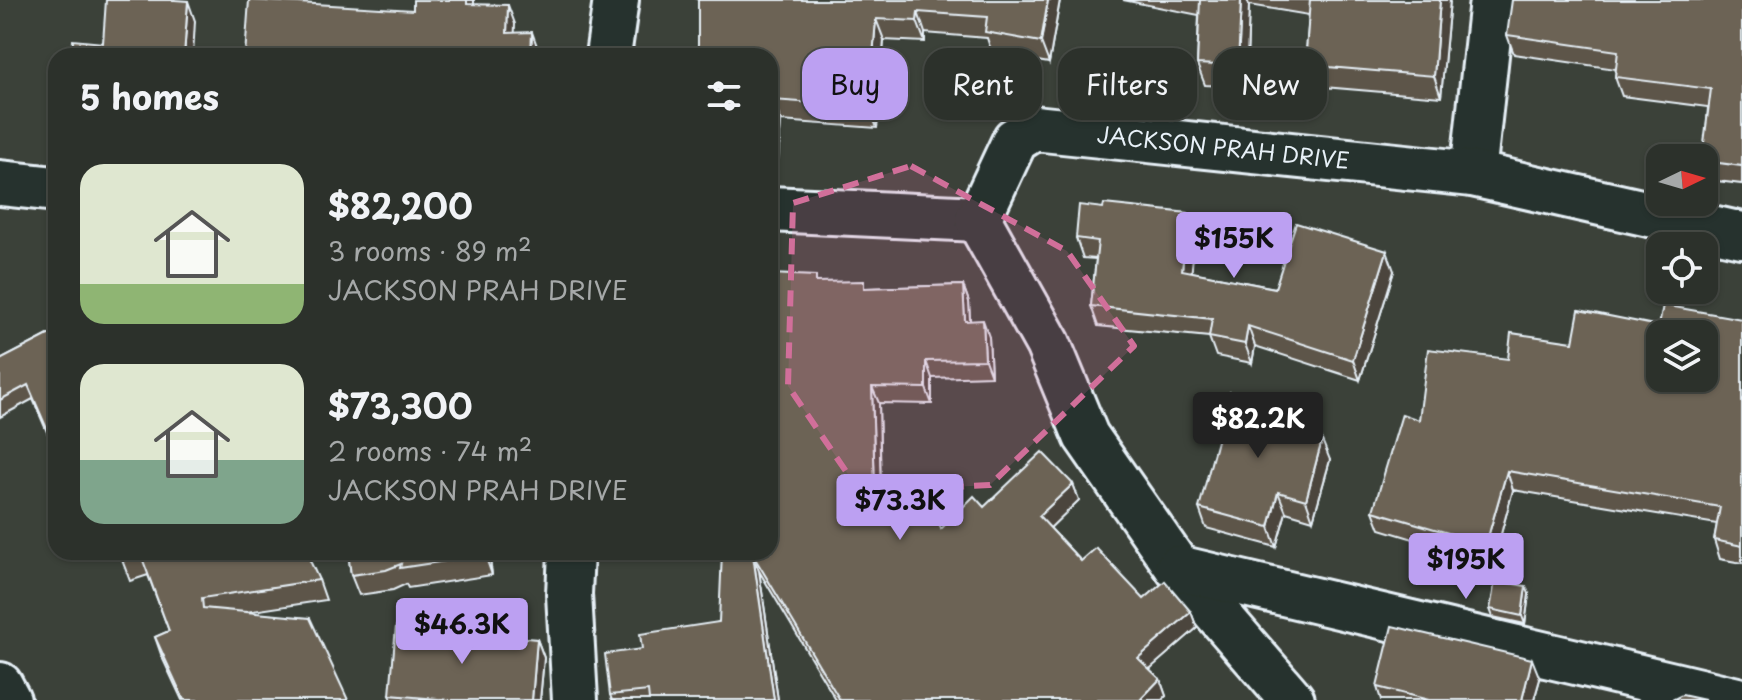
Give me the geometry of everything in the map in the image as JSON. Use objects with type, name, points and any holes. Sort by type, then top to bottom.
[{"type":"street","points":[[609,48],[616,0]]},
{"type":"street","points":[[1473,174],[1492,0]]},
{"type":"street","name":"JACKSON PRAH DRIVE","points":[[978,219],[1015,140],[1034,128],[1473,174],[1742,235]]},
{"type":"street","points":[[0,183],[48,188]]},
{"type":"street","points":[[778,209],[978,219],[1048,344],[1086,436],[1178,568],[1292,700]]},
{"type":"street","points":[[571,560],[569,594],[575,700]]},
{"type":"street","points":[[1178,568],[1737,700]]},
{"type":"street","points":[[0,685],[8,700]]},
{"type":"highlighted area","points":[[911,166],[1067,251],[1134,346],[990,485],[860,492],[788,386],[793,203]]},
{"type":"building","points":[[106,0],[188,1],[185,48],[72,48],[73,40],[103,43]]},
{"type":"building","points":[[249,0],[413,10],[413,0],[467,0],[467,4],[508,5],[507,33],[532,32],[531,48],[246,48]]},
{"type":"building","points":[[698,0],[1048,0],[1041,42],[985,32],[987,17],[918,12],[917,21],[876,19],[874,48],[802,48],[802,102],[778,100],[778,48],[698,48]]},
{"type":"building","points":[[1200,0],[1241,0],[1239,48],[1213,48],[1213,65],[1197,64]]},
{"type":"building","points":[[1310,0],[1440,0],[1434,76],[1327,67],[1327,48],[1306,48]]},
{"type":"building","points":[[1512,0],[1742,0],[1742,166],[1718,163],[1718,144],[1704,144],[1711,89],[1615,77],[1618,51],[1507,35]]},
{"type":"building","points":[[1104,204],[1188,213],[1182,270],[1275,288],[1296,223],[1387,251],[1353,360],[1248,326],[1245,344],[1209,337],[1212,319],[1091,306],[1098,241],[1076,238],[1079,205],[1103,208]]},
{"type":"building","points":[[778,274],[816,276],[816,282],[864,281],[864,288],[963,285],[965,321],[983,320],[985,360],[926,361],[926,388],[872,387],[875,492],[923,475],[941,529],[974,496],[984,507],[1042,452],[1073,484],[1039,516],[1081,561],[1096,548],[1144,599],[1165,581],[1191,612],[1138,658],[1160,679],[1140,700],[840,700],[756,560],[778,560]]},
{"type":"building","points":[[1663,305],[1742,319],[1742,546],[1714,540],[1720,507],[1507,471],[1486,544],[1373,511],[1402,414],[1419,420],[1428,349],[1508,359],[1511,333],[1573,342],[1579,310],[1646,323],[1646,392],[1718,392],[1718,320],[1660,320]]},
{"type":"building","points":[[48,335],[48,431],[28,385],[0,400],[0,360]]},
{"type":"building","points":[[1230,392],[1301,411],[1295,432],[1322,440],[1306,500],[1278,492],[1269,527],[1199,508]]},
{"type":"building","points":[[143,560],[310,560],[319,580],[202,598],[203,608],[310,618],[348,700],[184,700],[155,637],[169,631]]},
{"type":"building","points":[[349,560],[452,560],[400,568],[401,564],[386,570],[351,575]]},
{"type":"building","points":[[722,560],[754,560],[774,700],[649,700],[648,691],[610,695],[605,654],[642,649],[640,634],[719,622]]},
{"type":"building","points":[[1495,581],[1526,586],[1522,616],[1490,609]]},
{"type":"building","points":[[396,626],[537,639],[532,700],[450,700],[390,695]]},
{"type":"building","points":[[1392,626],[1532,659],[1522,700],[1429,700],[1377,687]]},
{"type":"building","points":[[1682,695],[1705,700],[1672,700]]}]
